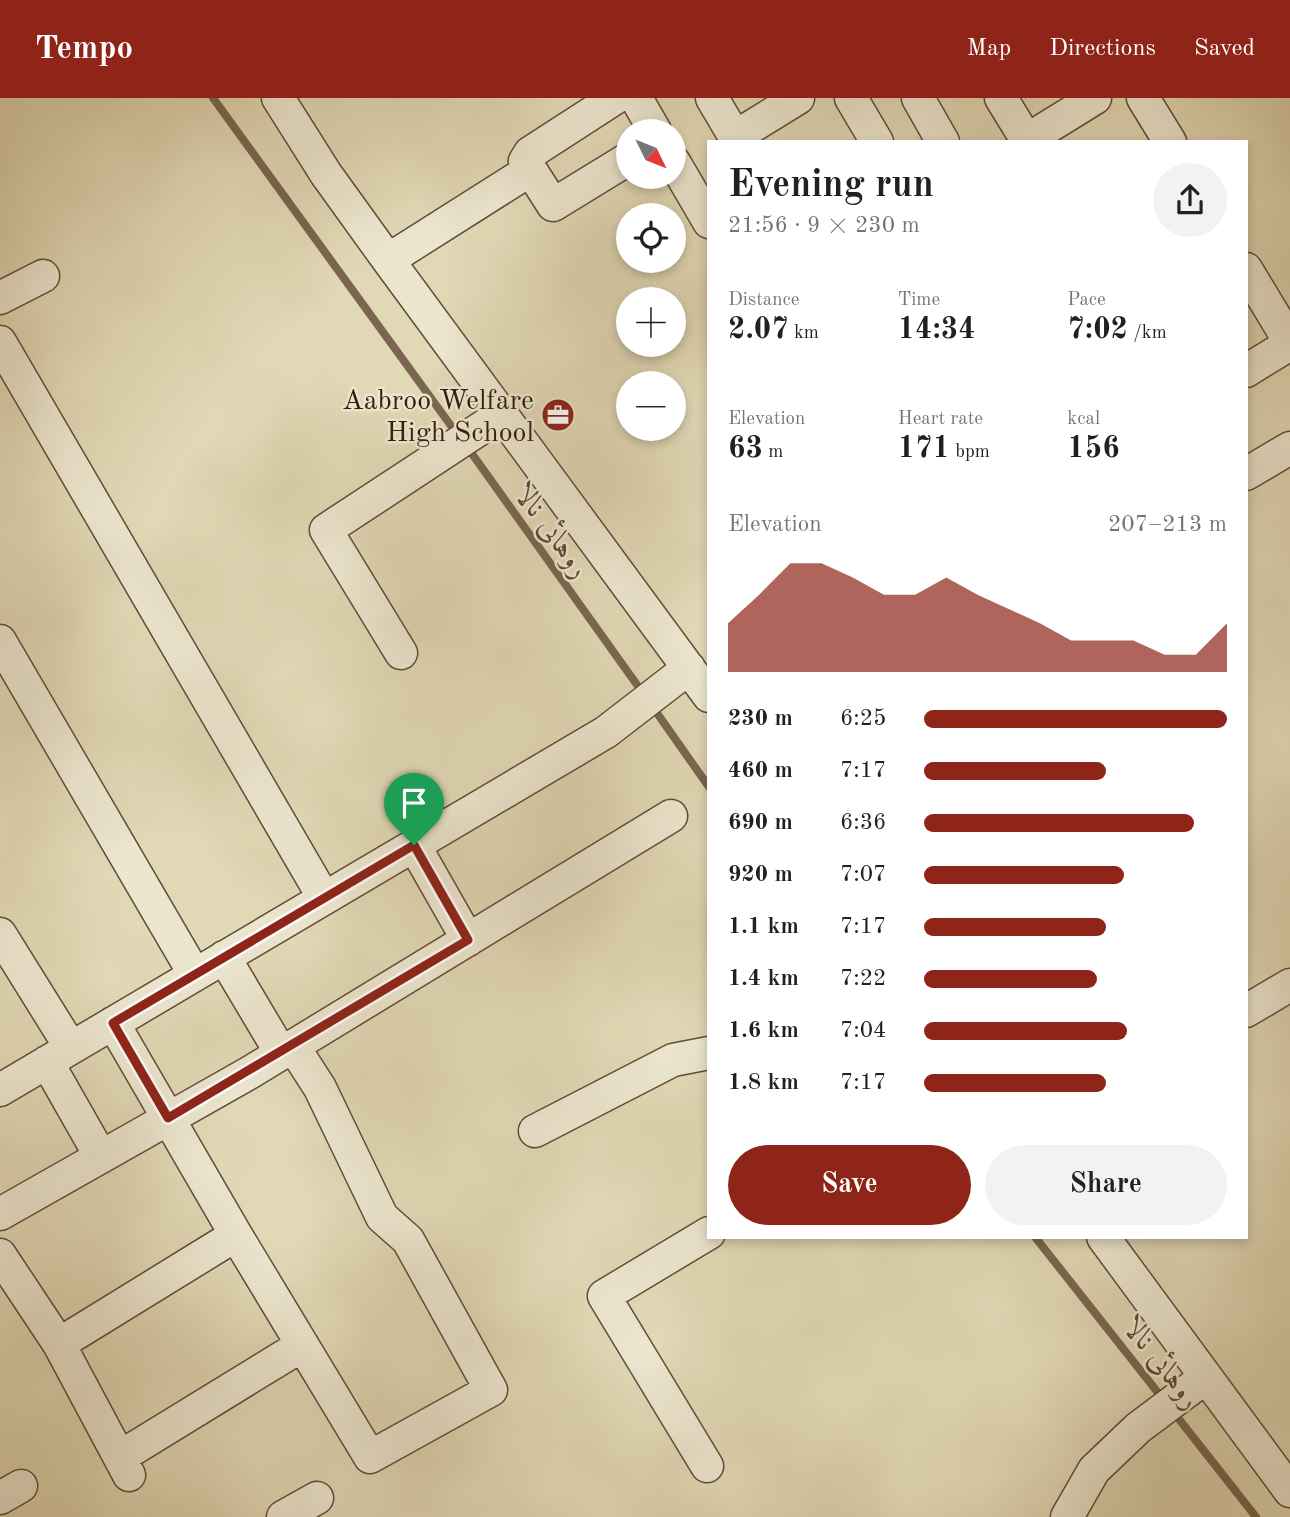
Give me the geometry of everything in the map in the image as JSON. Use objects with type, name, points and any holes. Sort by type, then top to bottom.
[{"type":"street","points":[[279,98],[326,173],[498,417],[683,673],[707,694]]},
{"type":"street","points":[[615,98],[530,153],[525,161],[553,205],[616,166]]},
{"type":"street","points":[[636,98],[648,119]]},
{"type":"street","points":[[712,98],[736,139],[798,98]]},
{"type":"street","points":[[851,98],[870,139]]},
{"type":"street","points":[[918,98],[942,140]]},
{"type":"street","points":[[1001,98],[1026,140]]},
{"type":"street","points":[[1029,140],[1095,98]]},
{"type":"street","points":[[1143,98],[1169,140]]},
{"type":"street","points":[[388,260],[530,170]]},
{"type":"street","points":[[686,183],[707,219]]},
{"type":"street","points":[[1248,272],[1290,343],[1248,369]]},
{"type":"street","points":[[0,298],[43,276]]},
{"type":"street","points":[[0,342],[324,898]]},
{"type":"street","points":[[401,653],[326,530],[498,417]]},
{"type":"street","points":[[1248,473],[1290,448]]},
{"type":"street","points":[[0,641],[195,975]]},
{"type":"street","points":[[0,1090],[606,732],[683,673]]},
{"type":"street","points":[[0,1214],[287,1049],[671,816]]},
{"type":"street","points":[[414,845],[468,940]]},
{"type":"street","points":[[0,934],[59,1055],[101,1157]]},
{"type":"street","points":[[113,1023],[236,1235],[370,1457],[491,1390],[408,1240],[382,1217],[320,1088],[287,1049],[224,957]]},
{"type":"street","points":[[1248,1010],[1290,985]]},
{"type":"street","points":[[535,1131],[673,1060],[707,1053]]},
{"type":"street","points":[[707,1234],[604,1296],[707,1466]]},
{"type":"street","points":[[59,1344],[236,1235]]},
{"type":"street","points":[[1104,1239],[1200,1382],[1290,1491]]},
{"type":"street","points":[[0,1255],[59,1344],[125,1466],[302,1346]]},
{"type":"street","points":[[1067,1517],[1094,1470],[1138,1428],[1154,1419],[1200,1382]]},
{"type":"street","points":[[283,1517],[317,1498]]},
{"type":"waterway","name":"روہائی نالا","points":[[213,98],[457,434]]},
{"type":"waterway","name":"روہائی نالا","points":[[465,444],[645,696]]},
{"type":"waterway","name":"روہائی نالا","points":[[652,706],[707,784]]},
{"type":"waterway","name":"روہائی نالا","points":[[1037,1239],[1163,1399]]},
{"type":"waterway","name":"روہائی نالا","points":[[1171,1409],[1256,1517]]},
{"type":"place","name":"Aabroo Welfare High School","points":[[558,415]]},
{"type":"route","points":[[414,845],[468,940],[249,1073],[168,1118],[113,1023],[414,845]]}]
